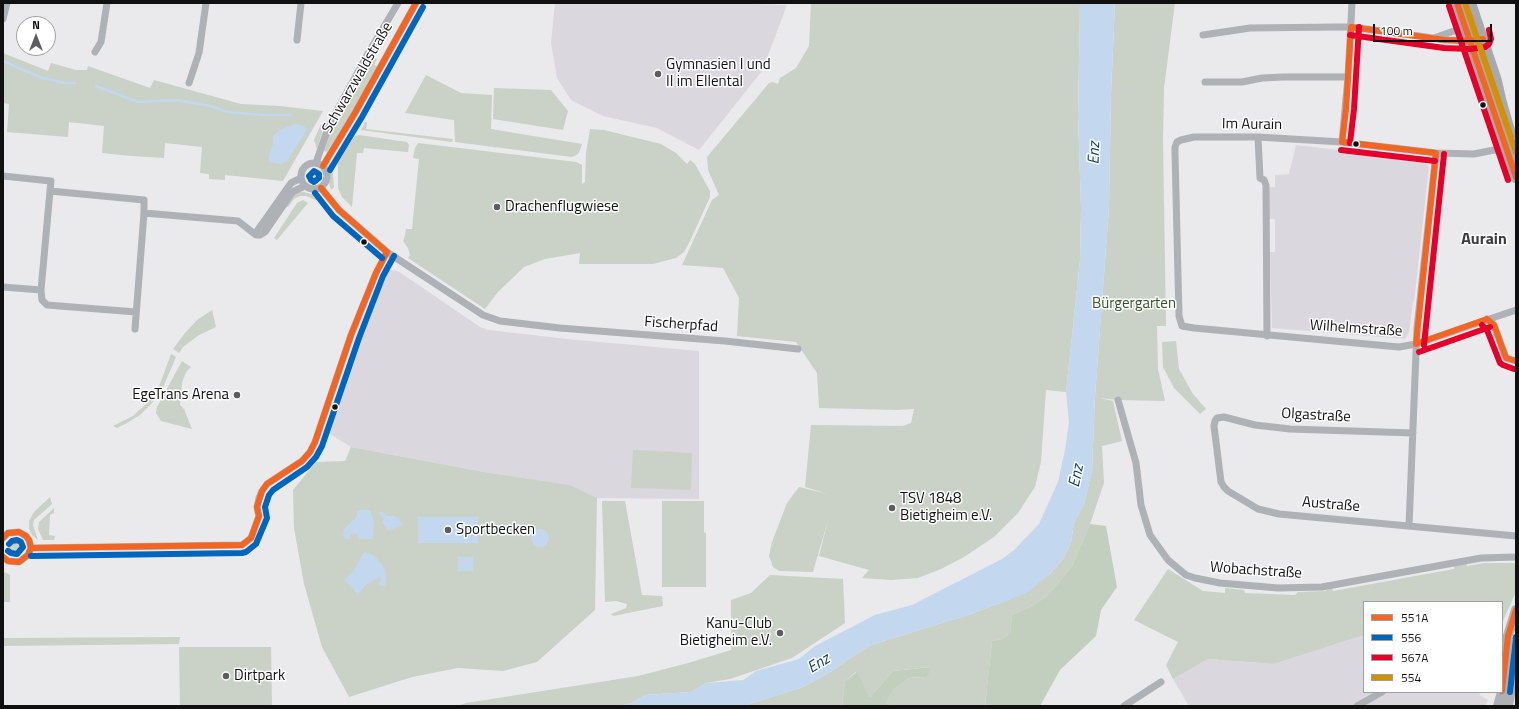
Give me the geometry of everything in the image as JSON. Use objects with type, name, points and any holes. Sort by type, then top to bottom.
[{"type":"main road","points":[[1457,3],[1512,154]]},
{"type":"main road","points":[[1470,3],[1496,81],[1516,177]]},
{"type":"street","points":[[3,19],[7,3]]},
{"type":"street","points":[[95,52],[101,42],[107,3]]},
{"type":"street","points":[[189,83],[199,53],[206,3]]},
{"type":"street","points":[[297,40],[301,3]]},
{"type":"street","name":"Schwarzwaldstraße","points":[[319,165],[329,125],[398,3]]},
{"type":"street","name":"Schwarzwaldstraße","points":[[319,165],[355,113],[416,3]]},
{"type":"street","points":[[1342,142],[1348,77],[1352,3]]},
{"type":"street","points":[[1203,35],[1250,28],[1351,28],[1444,40],[1470,42],[1483,39]]},
{"type":"street","points":[[1434,38],[1465,28]]},
{"type":"street","points":[[1204,82],[1242,82],[1269,78],[1348,77]]},
{"type":"street","points":[[1258,137],[1260,178],[1264,180],[1266,185],[1266,336]]},
{"type":"street","name":"Im Aurain","points":[[1182,326],[1179,316],[1175,147],[1177,142],[1187,138],[1258,137],[1342,142],[1436,152],[1474,154],[1494,150],[1512,154]]},
{"type":"street","points":[[1409,526],[1416,344],[1436,152]]},
{"type":"street","name":"Schwarzwaldstraße","points":[[255,234],[291,183],[301,178],[301,174],[308,165],[319,165],[326,170],[327,180],[321,188]]},
{"type":"street","points":[[3,176],[51,181],[41,290],[42,300],[47,305],[136,312]]},
{"type":"street","points":[[301,178],[305,186],[313,190],[321,188]]},
{"type":"street","points":[[144,213],[238,221],[255,234],[260,235],[265,232],[294,191],[305,186]]},
{"type":"street","name":"Fischerpfad","points":[[321,188],[339,210],[387,252],[483,314],[500,321],[560,328],[725,341],[798,349]]},
{"type":"street","points":[[50,191],[144,200],[135,329]]},
{"type":"street","points":[[31,548],[242,545],[251,538],[259,516],[258,503],[262,491],[267,484],[302,461],[310,452],[315,442],[351,335],[376,273],[387,252]]},
{"type":"street","points":[[3,287],[41,290]]},
{"type":"street","name":"Wilhelmstraße","points":[[1182,326],[1266,336],[1398,347],[1416,344],[1516,310]]},
{"type":"street","points":[[1487,319],[1494,325],[1506,358],[1516,361]]},
{"type":"street","name":"Wobachstraße","points":[[1118,400],[1136,462],[1141,505],[1150,535],[1168,560],[1176,568],[1191,577],[1220,583],[1278,588],[1311,588],[1339,585],[1481,558],[1516,557]]},
{"type":"street","name":"Olgastraße","points":[[1220,417],[1260,426],[1290,429],[1413,433]]},
{"type":"street","name":"Austraße","points":[[1220,417],[1215,421],[1214,426],[1221,482],[1228,491],[1258,509],[1279,514],[1516,536]]},
{"type":"street","points":[[3,538],[8,533],[19,532],[26,536],[29,540],[31,548],[28,556],[19,562],[8,561],[3,557]]},
{"type":"street","points":[[1503,682],[1508,636],[1514,614]]},
{"type":"street","points":[[1508,706],[1516,658]]},
{"type":"street","points":[[1124,706],[1161,682]]},
{"type":"street","points":[[1357,706],[1380,693]]},
{"type":"street","points":[[1498,706],[1501,693]]},
{"type":"shaded area","name":"Gymnasien I und II im Ellental","points":[[555,3],[713,3],[787,5],[762,71],[699,150],[657,128],[603,116],[571,100],[557,78],[551,43]]},
{"type":"shaded area","points":[[1296,145],[1423,160],[1429,166],[1414,302],[1409,332],[1405,339],[1272,328],[1270,252],[1275,252],[1275,219],[1269,219],[1269,187],[1275,187],[1275,175],[1289,174]]},
{"type":"shaded area","points":[[389,270],[398,271],[480,327],[488,330],[699,351],[699,499],[597,498],[569,485],[484,472],[351,447],[325,431],[364,322],[382,277]]},
{"type":"shaded area","points":[[1363,635],[1363,693],[1481,693],[1479,695],[1488,700],[1485,706],[1189,706],[1173,679],[1208,659],[1274,664]]},
{"type":"green space","points":[[811,3],[1080,3],[1078,116],[1081,208],[1080,260],[1066,392],[1046,390],[1041,462],[1035,487],[1018,513],[994,537],[964,557],[941,569],[918,578],[891,580],[862,578],[869,570],[819,556],[828,520],[813,572],[779,571],[773,567],[769,556],[772,542],[787,503],[799,487],[828,494],[805,487],[811,425],[903,426],[911,423],[914,409],[819,408],[817,373],[796,342],[737,336],[739,298],[723,268],[682,265],[712,200],[719,195],[708,170],[707,157],[769,83],[773,82],[778,84],[780,78],[796,68],[809,46]]},
{"type":"green space","name":"Bürgergarten","points":[[1115,3],[1175,3],[1164,88],[1163,140],[1166,326],[1157,326],[1158,369],[1165,401],[1100,398],[1113,401],[1122,441],[1102,446],[1104,483],[1090,524],[1072,566],[1047,596],[1032,606],[1012,615],[1010,633],[1002,639],[992,641],[985,706],[890,706],[886,703],[894,689],[911,677],[927,678],[930,667],[893,671],[870,697],[856,672],[845,681],[842,706],[743,706],[803,687],[832,671],[871,645],[968,615],[1008,600],[1049,575],[1063,559],[1071,543],[1074,523],[1084,504],[1092,471],[1095,397],[1109,207],[1111,94]]},
{"type":"green space","points":[[3,53],[48,71],[51,63],[76,70],[87,70],[88,66],[150,88],[154,80],[241,104],[280,106],[323,111],[283,181],[225,175],[225,180],[209,179],[209,174],[200,173],[202,147],[165,143],[164,158],[102,153],[104,126],[69,122],[68,137],[7,132],[9,104],[3,103]]},
{"type":"green space","points":[[373,57],[377,59],[374,65],[378,67],[354,110],[327,152],[322,150],[332,127],[350,101]]},
{"type":"green space","points":[[426,75],[461,93],[492,95],[491,129],[582,144],[578,154],[572,157],[455,142],[454,120],[405,113]]},
{"type":"green space","points":[[494,88],[551,90],[568,111],[563,130],[493,119]]},
{"type":"green space","points":[[365,122],[367,122],[366,129],[453,139],[452,142],[361,130]]},
{"type":"green space","points":[[321,124],[324,126],[317,149],[314,140]]},
{"type":"green space","points":[[590,129],[604,130],[661,144],[676,153],[687,164],[690,160],[695,164],[710,191],[710,197],[684,252],[676,258],[653,264],[579,264],[580,253],[545,259],[524,267],[498,292],[485,309],[408,258],[410,255],[408,248],[403,241],[406,229],[412,229],[419,159],[413,158],[415,148],[418,143],[576,162],[582,165],[582,184],[585,182],[586,153]]},
{"type":"green space","points":[[359,135],[407,142],[409,145],[408,152],[364,148],[363,153],[357,153],[352,207],[342,197],[338,188],[338,163],[355,136]]},
{"type":"green space","points":[[329,160],[332,165],[334,187],[331,190],[329,183]]},
{"type":"green space","points":[[312,171],[316,171],[320,177],[316,183],[312,183],[308,179],[308,175]]},
{"type":"green space","points":[[298,192],[314,195],[319,199],[316,200],[306,196],[300,196],[294,199],[288,207],[285,207],[292,196]]},
{"type":"green space","points":[[303,200],[308,203],[277,240],[274,238],[297,203]]},
{"type":"green space","points":[[212,310],[216,327],[199,335],[183,347],[179,353],[173,349],[197,320]]},
{"type":"green space","points":[[1176,341],[1179,369],[1193,394],[1206,409],[1200,414],[1174,388],[1163,367],[1162,342]]},
{"type":"green space","points":[[171,354],[176,357],[161,392],[140,415],[117,428],[113,426],[133,416],[147,403],[160,384]]},
{"type":"green space","points":[[182,361],[191,367],[186,372],[182,383],[180,405],[184,409],[192,429],[161,421],[156,413],[157,407]]},
{"type":"green space","points":[[351,447],[484,472],[570,485],[597,498],[595,610],[537,662],[503,671],[458,668],[412,677],[349,697],[322,647],[304,584],[294,528],[293,490],[316,462],[345,461]]},
{"type":"green space","points":[[633,450],[692,453],[691,490],[631,488]]},
{"type":"green space","points":[[50,497],[52,504],[34,520],[33,525],[38,540],[32,535],[29,529],[29,521],[34,512]]},
{"type":"green space","points":[[602,501],[625,501],[642,595],[662,596],[663,606],[613,616],[611,614],[626,608],[627,604],[616,601],[605,602]]},
{"type":"green space","points":[[662,501],[704,501],[704,532],[706,533],[706,587],[662,587]]},
{"type":"green space","points":[[54,508],[54,513],[50,515],[49,535],[55,536],[54,540],[43,540],[38,529],[39,522]]},
{"type":"green space","points":[[1090,524],[1106,526],[1117,587],[1101,610],[1096,636],[1060,670],[1040,706],[985,706],[992,641],[1002,639],[1010,633],[1012,615],[1032,606],[1047,596],[1072,566]]},
{"type":"green space","points":[[13,539],[19,539],[24,544],[22,553],[19,555],[13,555],[8,550],[8,544]]},
{"type":"green space","points":[[1484,563],[1516,563],[1516,592],[1503,621],[1503,601],[1363,601],[1363,635],[1274,664],[1208,659],[1173,679],[1166,665],[1178,642],[1134,620],[1168,569],[1203,591],[1225,593],[1225,588],[1244,590],[1245,593],[1295,595],[1298,592],[1325,591],[1332,588],[1333,591],[1454,569],[1454,566],[1466,564],[1467,566]]},
{"type":"green space","points":[[3,571],[10,575],[10,602],[3,602]]},
{"type":"green space","name":"Kanu-Club Bietigheim e.V.","points":[[770,575],[843,579],[845,623],[792,658],[730,679],[706,683],[691,692],[645,695],[632,703],[618,706],[457,706],[466,703],[638,676],[731,650],[731,600],[751,593]]},
{"type":"green space","points":[[180,637],[179,644],[3,646],[3,638]]},
{"type":"green space","name":"Dirtpark","points":[[179,647],[271,647],[272,706],[180,706]]},
{"type":"green space","points":[[931,667],[927,678],[911,677],[894,689],[886,703],[890,706],[842,706],[845,681],[857,672],[870,697],[893,671]]},
{"type":"water","name":"Enz","points":[[1080,3],[1115,3],[1111,94],[1109,207],[1095,397],[1092,471],[1084,504],[1074,523],[1071,543],[1063,559],[1049,575],[1027,593],[968,615],[871,645],[832,671],[803,687],[743,706],[618,706],[632,703],[645,695],[691,692],[706,683],[743,680],[756,671],[799,659],[815,646],[875,615],[912,605],[1002,559],[1014,550],[1039,524],[1058,482],[1069,422],[1066,392],[1080,260],[1081,208],[1078,116]]},
{"type":"water","points":[[296,124],[304,126],[307,130],[287,161],[282,164],[269,162],[269,156],[273,144],[273,136],[281,129]]},
{"type":"water","points":[[357,510],[368,510],[371,512],[374,523],[373,539],[358,539],[358,534],[351,534],[349,539],[345,539],[343,536],[344,529],[357,516]]},
{"type":"water","points":[[378,512],[383,512],[387,516],[395,516],[403,524],[392,530],[387,530],[382,522],[384,519]]},
{"type":"water","name":"Sportbecken","points":[[418,517],[478,517],[478,543],[418,543]]},
{"type":"water","points":[[540,529],[546,532],[549,538],[546,544],[540,547],[534,544],[531,538],[534,532]]},
{"type":"water","points":[[364,552],[373,555],[382,564],[386,574],[386,584],[384,586],[380,586],[379,584],[381,579],[379,577],[366,585],[358,594],[344,580],[353,572]]},
{"type":"water","points":[[458,557],[473,557],[473,571],[458,571]]},
{"type":"waterway","points":[[3,61],[42,78],[65,83],[75,83]]},
{"type":"waterway","points":[[96,86],[138,102],[177,100],[211,106],[227,112],[262,115],[290,115]]},
{"type":"transit line","name":"551A","points":[[323,166],[355,113],[416,3]]},
{"type":"transit line","name":"551A","points":[[1457,3],[1516,177]]},
{"type":"transit line","name":"554","points":[[1465,3],[1516,152]]},
{"type":"transit line","name":"567A","points":[[1449,6],[1508,180]]},
{"type":"transit line","name":"556","points":[[330,170],[362,117],[423,7]]},
{"type":"transit line","name":"551A","points":[[1351,27],[1445,40],[1470,41],[1483,39]]},
{"type":"transit line","name":"551A","points":[[1342,142],[1346,109],[1351,27]]},
{"type":"transit line","name":"567A","points":[[1350,143],[1354,109],[1359,27]]},
{"type":"transit line","name":"567A","points":[[1350,35],[1444,48],[1470,49],[1485,47],[1489,44],[1491,39],[1489,30]]},
{"type":"transit line","name":"551A","points":[[1342,142],[1436,153],[1416,344],[1487,319],[1494,325],[1506,358],[1516,361]]},
{"type":"transit line","name":"567A","points":[[1341,150],[1435,161]]},
{"type":"transit line","name":"567A","points":[[1424,345],[1444,154]]},
{"type":"transit line","name":"556","points":[[319,177],[319,174],[314,171],[309,176],[314,182],[319,178]]},
{"type":"transit line","name":"551A","points":[[321,188],[339,210],[387,252]]},
{"type":"transit line","name":"556","points":[[315,193],[333,216],[382,258]]},
{"type":"transit line","name":"551A","points":[[31,548],[242,545],[251,538],[259,516],[257,507],[262,491],[267,484],[302,461],[310,452],[315,442],[351,335],[376,273],[387,252]]},
{"type":"transit line","name":"556","points":[[31,556],[242,553],[246,552],[256,544],[267,518],[265,507],[269,495],[273,490],[307,467],[316,457],[322,446],[359,338],[383,276],[394,256]]},
{"type":"transit line","name":"567A","points":[[1482,325],[1487,330],[1500,363],[1514,369]]},
{"type":"transit line","name":"567A","points":[[1419,352],[1490,327]]},
{"type":"transit line","name":"551A","points":[[3,538],[8,533],[19,532],[26,536],[29,540],[31,548],[28,555],[19,562],[8,561],[3,557]]},
{"type":"transit line","name":"556","points":[[8,551],[17,554],[23,547],[21,542],[17,540],[12,541],[9,544]]},
{"type":"transit line","name":"551A","points":[[1503,682],[1508,636],[1516,610]]},
{"type":"transit line","name":"556","points":[[1510,692],[1516,637]]},
{"type":"place","name":"Gymnasien I und II im Ellental","points":[[658,74]]},
{"type":"place","name":"Drachenflugwiese","points":[[497,207]]},
{"type":"place","name":"EgeTrans Arena","points":[[237,395]]},
{"type":"place","name":"TSV 1848 Bietigheim e.V.","points":[[892,508]]},
{"type":"place","name":"Sportbecken","points":[[448,530]]},
{"type":"place","name":"Kanu-Club Bietigheim e.V.","points":[[780,633]]},
{"type":"place","name":"Dirtpark","points":[[226,676]]},
{"type":"district","name":"Aurain","points":[[1484,240]]}]
